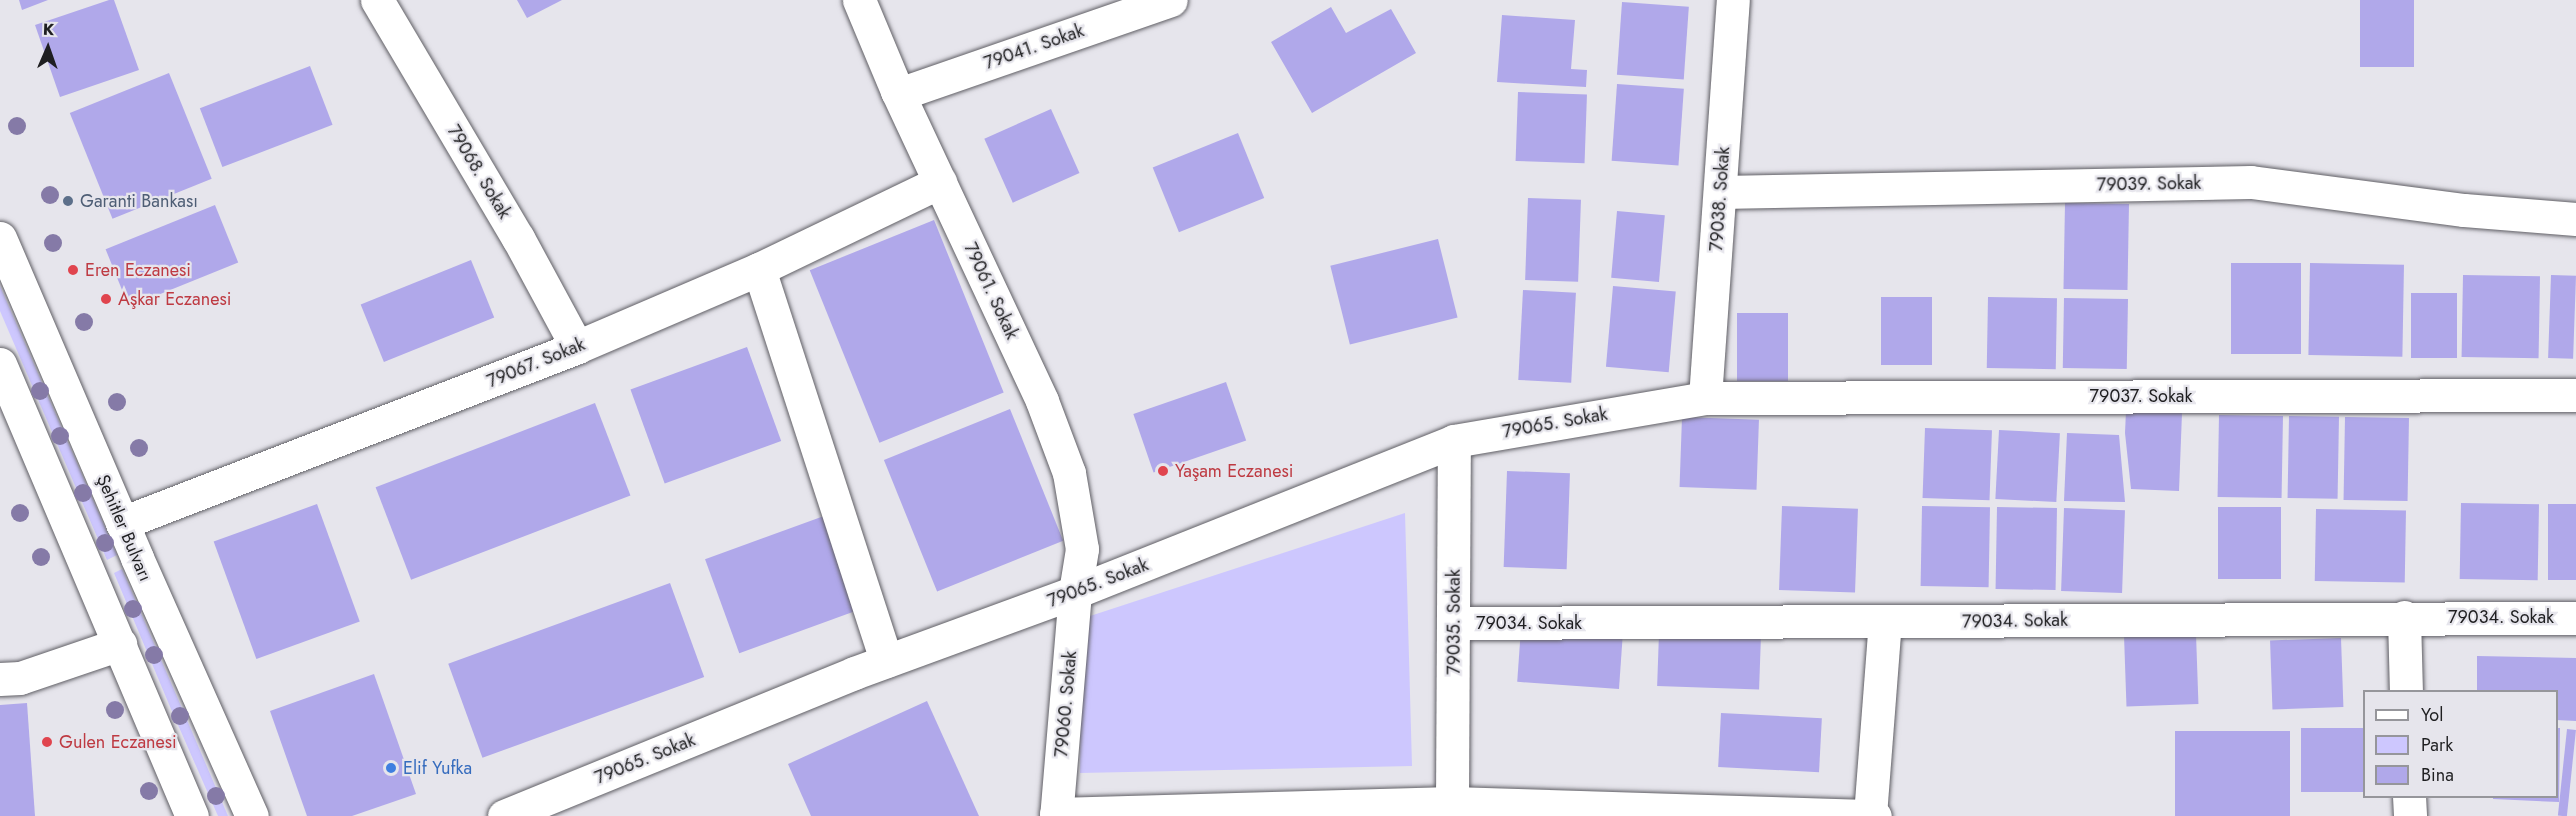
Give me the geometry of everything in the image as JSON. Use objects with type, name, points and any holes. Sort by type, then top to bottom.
[{"type":"street","name":"79068. Sokak","points":[[377,0],[518,238],[577,347]]},
{"type":"street","name":"79061. Sokak","points":[[859,0],[897,91],[1042,401],[1069,473],[1082,549],[1075,592]]},
{"type":"street","name":"79041. Sokak","points":[[897,91],[908,91],[1171,0]]},
{"type":"street","name":"79038. Sokak","points":[[1705,398],[1733,0]]},
{"type":"street","name":"79067. Sokak","points":[[122,523],[577,347],[759,268],[940,182]]},
{"type":"street","name":"79039. Sokak","points":[[1720,192],[2251,182],[2464,210],[2576,219]]},
{"type":"street","name":"Şehitler Bulvarı","points":[[0,238],[122,523],[252,816]]},
{"type":"street","points":[[759,268],[886,661]]},
{"type":"street","points":[[0,364],[192,816]]},
{"type":"street","name":"79037. Sokak","points":[[1705,398],[2576,395]]},
{"type":"street","name":"79065. Sokak","points":[[504,816],[886,661],[1075,592],[1454,441],[1705,398]]},
{"type":"street","name":"79035. Sokak","points":[[1452,803],[1454,441]]},
{"type":"street","name":"79060. Sokak","points":[[1056,815],[1075,592]]},
{"type":"street","points":[[2404,617],[2406,690]]},
{"type":"street","name":"79034. Sokak","points":[[1454,623],[2576,618]]},
{"type":"street","points":[[1056,815],[1452,803],[1873,816],[1885,622]]},
{"type":"street","points":[[0,679],[20,678],[120,644]]},
{"type":"street","points":[[2409,798],[2410,816]]},
{"type":"green space","points":[[0,286],[117,555],[107,560],[0,311]]},
{"type":"green space","points":[[1405,513],[1412,766],[1080,773],[1081,619]]},
{"type":"green space","points":[[122,569],[228,816],[218,816],[171,709],[114,573]]},
{"type":"building","points":[[19,0],[48,0],[22,10]]},
{"type":"building","points":[[114,0],[139,70],[60,97],[35,25]]},
{"type":"building","points":[[517,0],[562,0],[527,18]]},
{"type":"building","points":[[2360,0],[2414,0],[2414,67],[2360,67]]},
{"type":"building","points":[[1622,2],[1689,7],[1684,79],[1617,75]]},
{"type":"building","points":[[1331,7],[1346,33],[1391,9],[1416,53],[1312,113],[1271,42]]},
{"type":"building","points":[[1502,15],[1575,20],[1571,69],[1587,70],[1586,87],[1497,82]]},
{"type":"building","points":[[310,66],[333,125],[222,167],[200,108]]},
{"type":"building","points":[[169,73],[212,179],[112,219],[70,113]]},
{"type":"building","points":[[1617,84],[1684,89],[1678,165],[1612,161]]},
{"type":"building","points":[[1518,92],[1587,94],[1585,163],[1516,161]]},
{"type":"building","points":[[1051,109],[1079,173],[1013,203],[984,139]]},
{"type":"building","points":[[1238,133],[1264,198],[1179,232],[1153,167]]},
{"type":"building","points":[[1528,198],[1581,200],[1578,282],[1525,280]]},
{"type":"building","points":[[2065,203],[2129,204],[2127,290],[2063,289]]},
{"type":"building","points":[[215,205],[238,262],[129,307],[106,249]]},
{"type":"building","points":[[1617,211],[1665,215],[1659,282],[1611,278]]},
{"type":"building","points":[[934,220],[1004,392],[879,443],[810,270]]},
{"type":"building","points":[[1438,239],[1458,318],[1350,344],[1330,266]]},
{"type":"building","points":[[471,260],[494,317],[384,362],[361,305]]},
{"type":"building","points":[[2231,263],[2301,263],[2301,354],[2231,354]]},
{"type":"building","points":[[2310,263],[2404,265],[2402,357],[2308,355]]},
{"type":"building","points":[[2463,275],[2540,276],[2539,358],[2462,357]]},
{"type":"building","points":[[2551,275],[2576,276],[2573,359],[2548,358]]},
{"type":"building","points":[[1613,286],[1676,291],[1669,372],[1606,367]]},
{"type":"building","points":[[1523,290],[1576,293],[1571,383],[1518,380]]},
{"type":"building","points":[[2411,293],[2457,293],[2457,358],[2411,358]]},
{"type":"building","points":[[1881,297],[1932,297],[1932,365],[1881,365]]},
{"type":"building","points":[[1988,297],[2057,298],[2056,369],[1987,368]]},
{"type":"building","points":[[2064,298],[2128,299],[2127,369],[2063,368]]},
{"type":"building","points":[[1737,313],[1788,313],[1788,381],[1737,381]]},
{"type":"building","points":[[747,347],[781,441],[665,483],[630,389]]},
{"type":"building","points":[[1226,382],[1246,441],[1154,473],[1133,414]]},
{"type":"building","points":[[595,403],[630,495],[411,580],[376,487]]},
{"type":"building","points":[[1010,409],[1063,541],[937,592],[884,460]]},
{"type":"building","points":[[2126,411],[2182,413],[2179,491],[2131,489],[2125,433]]},
{"type":"building","points":[[2219,415],[2283,416],[2282,498],[2218,497]]},
{"type":"building","points":[[2289,416],[2339,417],[2338,499],[2288,498]]},
{"type":"building","points":[[1682,417],[1759,420],[1757,490],[1680,487]]},
{"type":"building","points":[[2345,417],[2409,418],[2408,501],[2344,500]]},
{"type":"building","points":[[1925,428],[1992,430],[1990,500],[1923,498]]},
{"type":"building","points":[[1999,430],[2060,433],[2056,502],[1995,499]]},
{"type":"building","points":[[2067,433],[2119,435],[2125,502],[2064,501]]},
{"type":"building","points":[[1507,471],[1570,473],[1567,569],[1504,567]]},
{"type":"building","points":[[2461,503],[2539,504],[2538,580],[2460,579]]},
{"type":"building","points":[[317,504],[360,621],[256,659],[214,542]]},
{"type":"building","points":[[2548,504],[2576,504],[2576,580],[2548,580]]},
{"type":"building","points":[[1782,506],[1858,509],[1855,593],[1779,590]]},
{"type":"building","points":[[1922,506],[1990,507],[1989,587],[1921,586]]},
{"type":"building","points":[[1997,507],[2057,508],[2056,590],[1996,589]]},
{"type":"building","points":[[2218,507],[2281,507],[2281,579],[2218,579]]},
{"type":"building","points":[[846,508],[880,602],[739,653],[705,559]]},
{"type":"building","points":[[2064,508],[2125,510],[2122,593],[2061,591]]},
{"type":"building","points":[[2316,509],[2406,511],[2405,583],[2315,581]]},
{"type":"building","points":[[670,583],[704,677],[482,758],[448,664]]},
{"type":"building","points":[[1521,628],[1623,635],[1619,689],[1517,682]]},
{"type":"building","points":[[1659,633],[1761,637],[1759,690],[1657,686]]},
{"type":"building","points":[[2196,634],[2198,704],[2126,706],[2124,637]]},
{"type":"building","points":[[2341,638],[2343,707],[2272,709],[2270,640]]},
{"type":"building","points":[[2477,656],[2576,658],[2576,721],[2558,720],[2558,690],[2477,690]]},
{"type":"building","points":[[374,674],[416,794],[352,816],[307,816],[270,711]]},
{"type":"building","points":[[927,701],[979,816],[811,816],[788,764]]},
{"type":"building","points":[[27,703],[35,816],[0,816],[0,705]]},
{"type":"building","points":[[1721,713],[1822,718],[1819,772],[1718,767]]},
{"type":"building","points":[[2301,728],[2363,728],[2363,792],[2301,792]]},
{"type":"building","points":[[2558,728],[2560,728],[2559,802],[2493,799],[2558,798]]},
{"type":"building","points":[[2567,729],[2576,730],[2567,816],[2558,816]]},
{"type":"building","points":[[2175,731],[2290,731],[2290,816],[2175,816]]},
{"type":"place","name":"Garanti Bankası","points":[[68,201]]},
{"type":"place","name":"Eren Eczanesi","points":[[73,270]]},
{"type":"place","name":"Aşkar Eczanesi","points":[[106,299]]},
{"type":"place","name":"Yaşam Eczanesi","points":[[1163,471]]},
{"type":"place","name":"Gulen Eczanesi","points":[[47,742]]},
{"type":"place","name":"Elif Yufka","points":[[391,768]]}]
